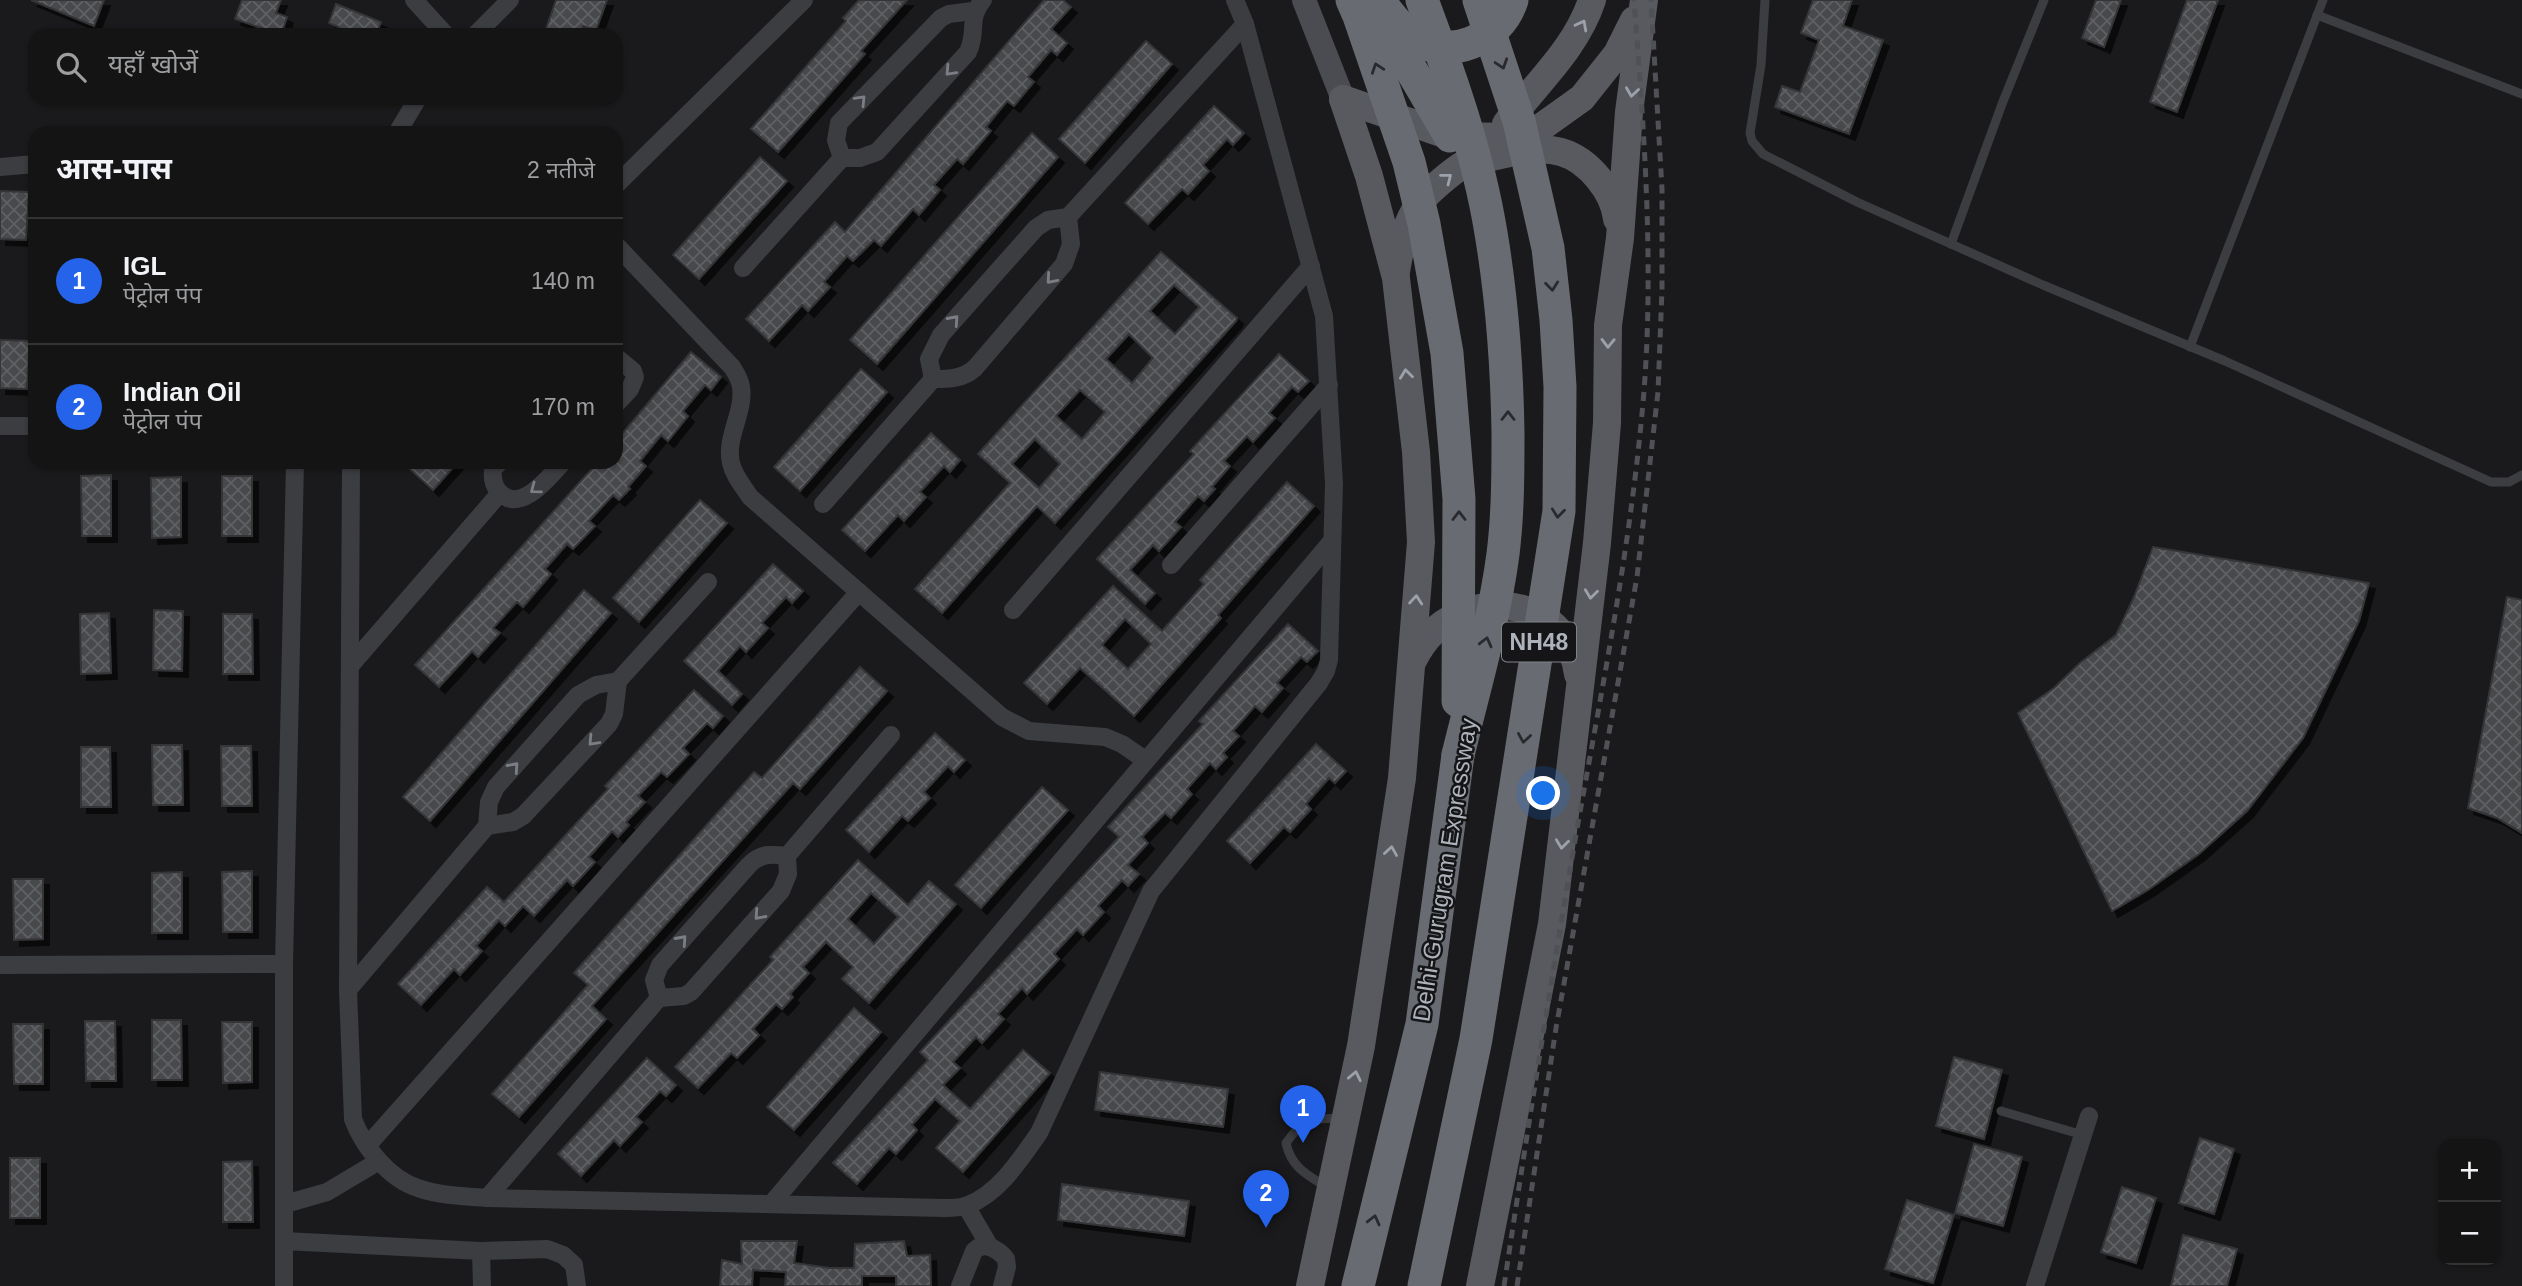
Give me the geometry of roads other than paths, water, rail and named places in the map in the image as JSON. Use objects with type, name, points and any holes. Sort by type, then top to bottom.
[{"type":"highway","points":[[1352,0],[1409,162],[1424,224],[1447,353],[1459,499],[1458,755]]},
{"type":"highway","points":[[1377,0],[1411,36],[1444,48],[1461,47],[1479,39],[1497,26],[1512,0]]},
{"type":"highway","points":[[1377,0],[1402,54],[1450,136]]},
{"type":"highway","name":"Delhi-Gurugram Expressway","points":[[1358,1286],[1422,1024],[1458,755],[1493,610],[1503,552],[1508,470],[1508,384],[1491,231],[1474,156],[1447,67],[1422,0]]},
{"type":"highway","name":"NH48","points":[[1424,1286],[1476,1039],[1549,578],[1560,487],[1560,387],[1548,248],[1519,121],[1479,0]]},
{"type":"main road","points":[[1304,0],[1343,99],[1369,176],[1396,278],[1416,452],[1421,542],[1402,778],[1361,1046],[1310,1286]]},
{"type":"main road","points":[[1496,138],[1526,97],[1567,51],[1585,22],[1592,0]]},
{"type":"main road","points":[[1343,99],[1450,136],[1516,137],[1540,128],[1582,98],[1617,54],[1642,0]]},
{"type":"main road","points":[[1480,1286],[1552,924],[1597,543],[1607,423],[1608,325],[1620,238],[1629,112],[1642,0]]},
{"type":"main road","points":[[1396,278],[1407,226],[1426,195],[1466,163],[1519,151],[1560,152],[1577,159],[1592,172],[1615,205],[1620,238]]},
{"type":"main road","points":[[1411,664],[1422,643],[1451,619],[1470,610],[1488,606],[1515,607],[1538,612],[1558,627],[1576,658],[1580,685]]},
{"type":"street","points":[[414,0],[440,28]]},
{"type":"street","points":[[482,28],[510,0]]},
{"type":"street","points":[[623,178],[804,0]]},
{"type":"street","points":[[351,469],[348,990],[353,1119],[358,1133],[379,1161],[415,1188],[439,1194],[487,1198],[945,1208],[966,1206],[990,1192],[1020,1160],[1039,1133],[1151,891],[1326,671],[1331,647],[1334,485],[1325,316],[1245,24],[1235,0]]},
{"type":"street","points":[[743,268],[842,158],[860,158],[877,152],[968,52],[978,6],[941,18],[839,123],[836,140],[842,158]]},
{"type":"street","points":[[933,379],[929,359],[941,335],[1036,228],[1048,220],[1068,217],[1245,24]]},
{"type":"street","points":[[401,126],[414,105]]},
{"type":"street","points":[[0,167],[28,165]]},
{"type":"street","points":[[823,504],[933,379],[969,374],[1064,264],[1071,244],[1068,217]]},
{"type":"street","points":[[623,252],[732,366],[740,380],[742,390],[730,444],[731,461],[736,476],[750,497],[1002,717],[1029,731],[1105,737],[1122,744],[1145,761]]},
{"type":"street","points":[[1013,610],[1311,266]]},
{"type":"street","points":[[623,363],[633,371],[635,377],[623,396]]},
{"type":"street","points":[[1171,565],[1329,385]]},
{"type":"street","points":[[0,426],[28,426]]},
{"type":"street","points":[[284,1286],[284,964],[295,469]]},
{"type":"street","points":[[493,469],[492,477],[500,493],[508,497],[528,496],[556,469]]},
{"type":"street","points":[[350,666],[500,493]]},
{"type":"street","points":[[772,1203],[1331,542]]},
{"type":"street","points":[[487,826],[513,822],[523,816],[609,724],[614,714],[618,681],[708,582]]},
{"type":"street","points":[[367,1146],[859,593]]},
{"type":"street","points":[[348,990],[487,826],[489,802],[496,787],[578,695],[596,685],[618,681]]},
{"type":"street","points":[[487,1198],[659,998],[684,996],[691,992],[781,891],[788,874],[787,856],[891,736]]},
{"type":"street","points":[[659,998],[654,980],[660,965],[749,865],[765,855],[787,856]]},
{"type":"street","points":[[0,965],[284,964]]},
{"type":"street","points":[[2035,1286],[2090,1116]]},
{"type":"street","points":[[285,1204],[327,1192],[379,1161]]},
{"type":"street","points":[[966,1206],[990,1247],[1006,1259],[1007,1267],[1002,1286]]},
{"type":"street","points":[[284,1241],[481,1251],[547,1249],[574,1265],[577,1286]]},
{"type":"street","points":[[960,1286],[974,1251],[978,1247],[990,1247]]},
{"type":"street","points":[[481,1251],[482,1286]]},
{"type":"lane","points":[[1765,0],[1761,65],[1751,125],[1752,141],[1757,149],[1770,159],[1857,202],[2491,482],[2509,482],[2522,475]]},
{"type":"lane","points":[[1951,244],[2002,104],[2044,0]]},
{"type":"lane","points":[[2190,347],[2323,0]]},
{"type":"lane","points":[[2317,15],[2522,94]]},
{"type":"lane","points":[[2001,1111],[2083,1135]]},
{"type":"lane","points":[[1331,1190],[1305,1173],[1289,1158],[1286,1143],[1307,1120],[1347,1117]]},
{"type":"railway","points":[[1504,1286],[1558,943],[1616,610],[1639,446],[1647,342],[1648,244],[1634,0]]},
{"type":"railway","points":[[1517,1286],[1556,1028],[1637,577],[1658,392],[1662,189],[1651,0]]},
{"type":"place","name":"IGL","points":[[1303,1143]]},
{"type":"place","name":"Indian Oil","points":[[1266,1228]]}]
